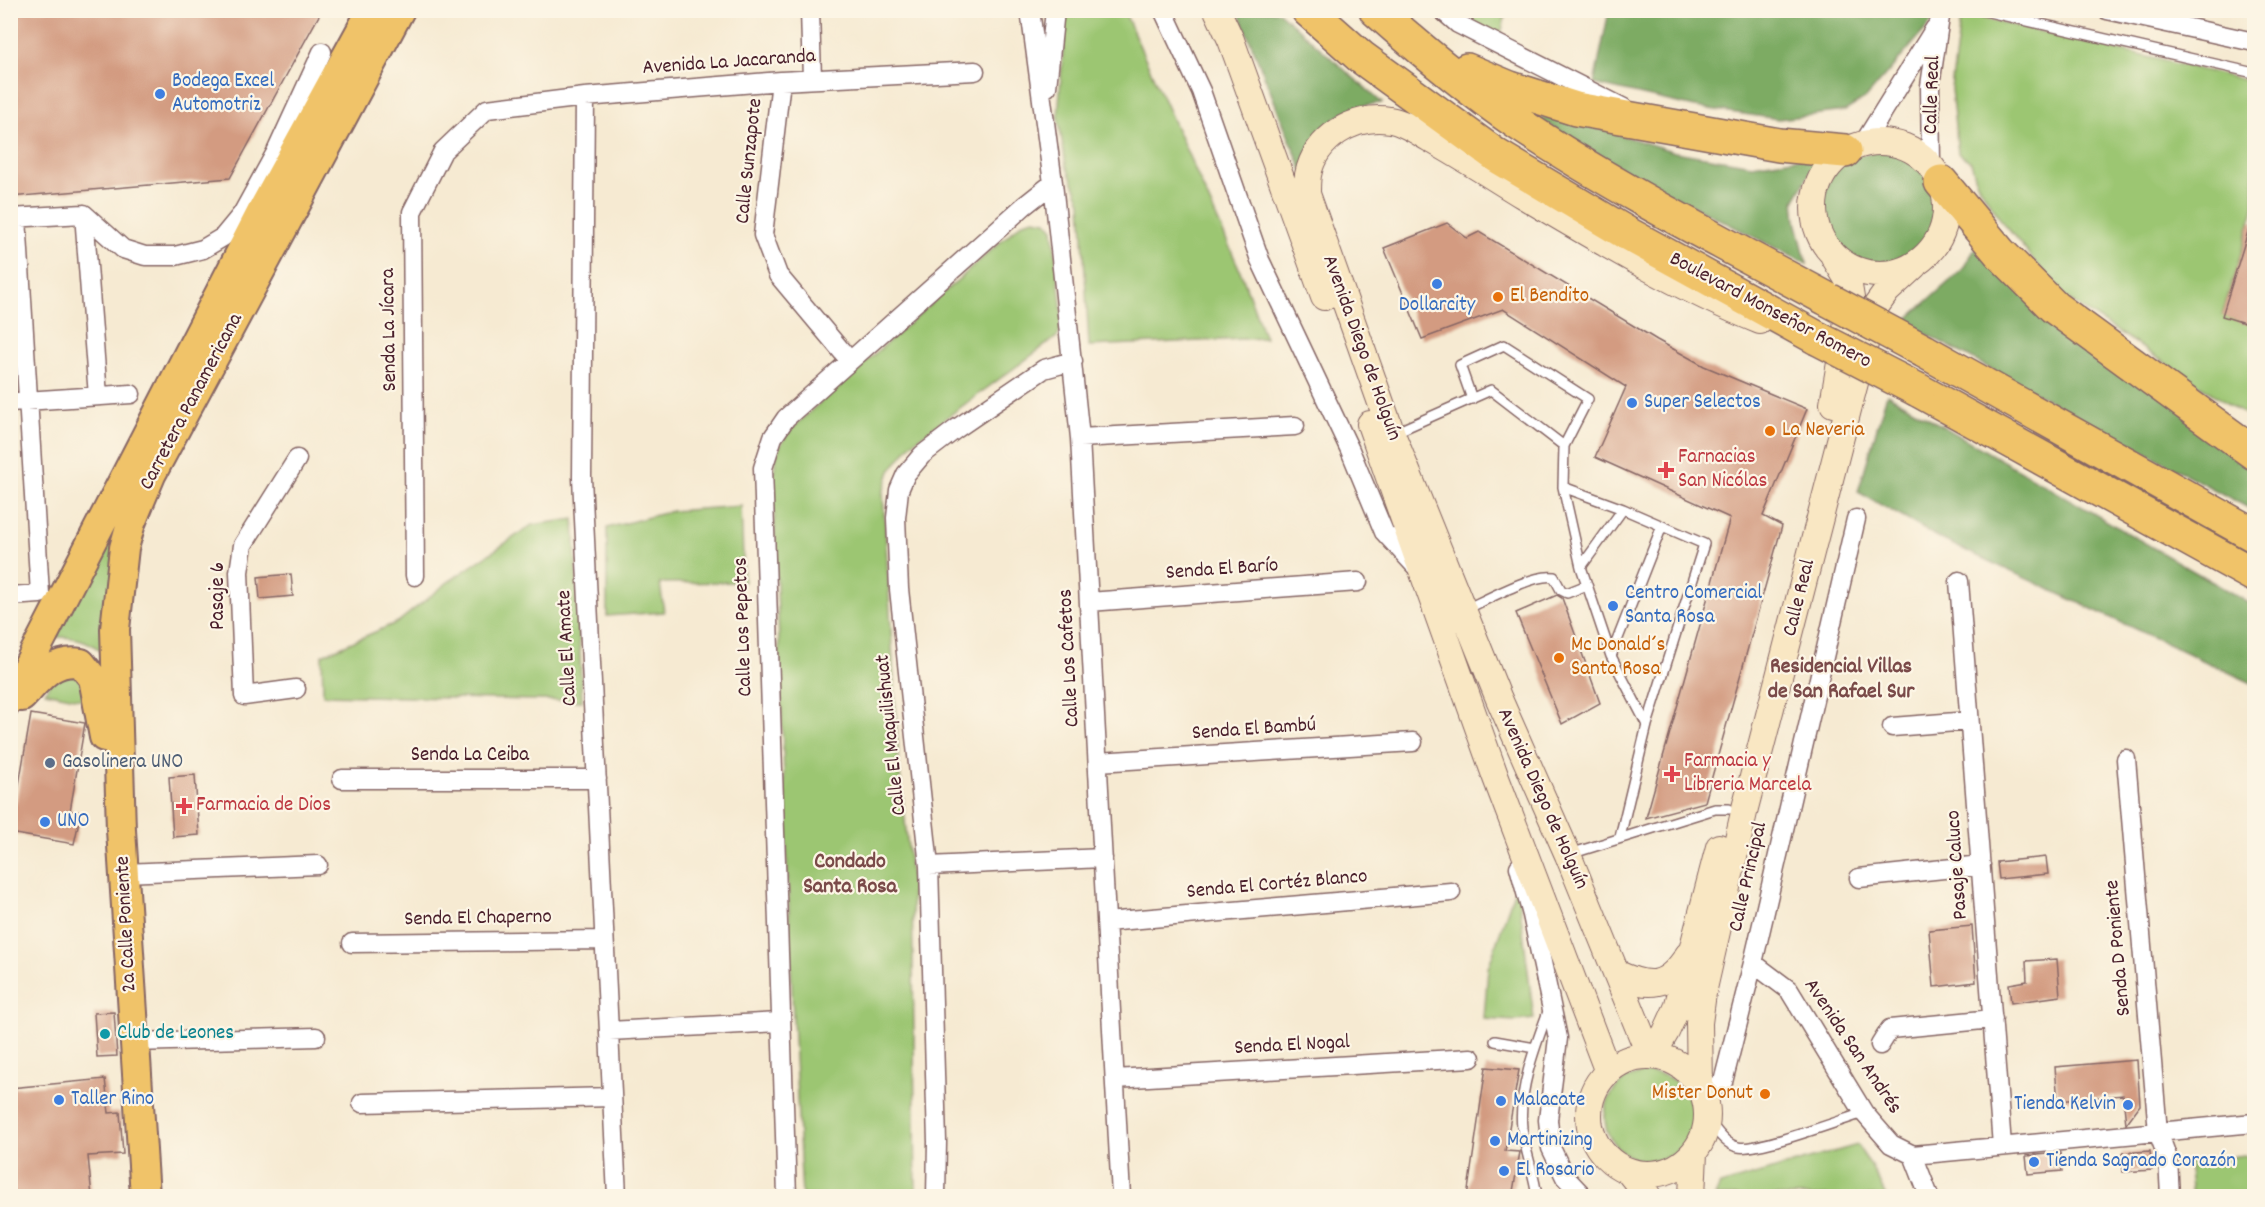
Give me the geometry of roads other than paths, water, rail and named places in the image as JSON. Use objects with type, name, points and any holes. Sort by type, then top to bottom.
[{"type":"highway","name":"Boulevard Monseñor Romero","points":[[1308,10],[1361,57],[1497,156],[1628,234],[1813,337],[1918,390],[2254,575]]},
{"type":"highway","name":"Boulevard Monseñor Romero","points":[[1387,20],[1486,100],[1579,162],[1642,199],[1924,351],[2254,535]]},
{"type":"highway","points":[[1387,20],[1457,65],[1510,88],[1576,109],[1809,149],[1854,147]]},
{"type":"highway","points":[[1936,174],[2000,253],[2054,307],[2254,453]]},
{"type":"main road","name":"Carretera Panamericana","points":[[10,700],[265,206],[372,10]]},
{"type":"main road","name":"Carretera Panamericana","points":[[121,830],[115,629],[123,558],[131,523],[151,475],[400,10]]},
{"type":"main road","points":[[10,710],[55,666],[72,661],[81,663],[87,669],[95,688],[121,830]]},
{"type":"main road","name":"2a Calle Poniente","points":[[121,830],[145,1197]]},
{"type":"street","points":[[810,10],[812,79]]},
{"type":"street","name":"Calle Los Cafetos","points":[[1030,10],[1053,183],[1080,438],[1121,1197]]},
{"type":"street","name":"Calle Los Cafetos","points":[[1044,119],[1055,10]]},
{"type":"street","points":[[1163,10],[1201,91],[1260,260],[1350,450],[1384,532],[1425,576]]},
{"type":"street","name":"Avenida Diego de Holguín","points":[[1216,10],[1231,40],[1496,778],[1608,1072]]},
{"type":"street","points":[[1442,10],[1458,24],[1652,122]]},
{"type":"street","points":[[2107,10],[2160,16],[2254,42]]},
{"type":"street","name":"Calle Real","points":[[1854,147],[1939,17]]},
{"type":"street","name":"Calle Real","points":[[1936,174],[1930,86],[1939,17]]},
{"type":"street","points":[[10,596],[40,594],[19,402],[14,218],[84,214],[123,249],[145,256],[175,256],[202,249],[222,237],[242,214],[276,152],[322,52]]},
{"type":"street","name":"Avenida La Jacaranda","points":[[487,110],[585,97],[781,81],[975,71]]},
{"type":"street","name":"Calle Sunzapote","points":[[781,81],[763,235],[778,275],[850,361]]},
{"type":"street","name":"Calle El Amate","points":[[585,97],[582,478],[616,1197]]},
{"type":"street","name":"Senda La Jícara","points":[[415,576],[411,212],[443,151],[487,110]]},
{"type":"street","name":"Avenida Diego de Holguín","points":[[1651,1056],[1568,855],[1499,699],[1392,434],[1307,194],[1308,174],[1315,157],[1337,131],[1358,122],[1381,119],[1402,123],[1600,240],[1721,305],[1775,327],[1813,337]]},
{"type":"street","points":[[1883,141],[1902,145],[1918,153],[1936,174],[1946,201],[1946,220],[1940,238],[1929,254],[1914,266],[1894,274],[1873,275],[1852,269],[1834,257],[1821,240],[1815,221],[1814,201],[1819,182],[1830,165],[1854,147],[1883,141]]},
{"type":"street","name":"Calle Los Pepetos","points":[[787,1197],[763,468],[768,448],[779,426],[1053,183]]},
{"type":"street","points":[[84,214],[98,396]]},
{"type":"street","name":"Calle Real","points":[[1651,1056],[1677,1008],[1837,387],[1851,298],[1848,280],[1834,257]]},
{"type":"street","name":"Calle Real","points":[[1702,1090],[1699,1023],[1703,993],[1748,796],[1874,309],[1887,291],[1914,266]]},
{"type":"street","name":"Calle El Maquilishuat","points":[[936,1197],[937,1142],[929,866],[899,589],[896,518],[899,490],[906,474],[917,460],[956,429],[1044,369],[1073,361]]},
{"type":"street","points":[[19,402],[131,394]]},
{"type":"street","points":[[1080,438],[1295,426]]},
{"type":"street","name":"Pasaje 6","points":[[296,689],[244,696],[239,572],[243,544],[297,459]]},
{"type":"street","name":"Calle Principal","points":[[1702,1090],[1723,1082],[1753,963],[1856,519]]},
{"type":"street","name":"Pasaje Caluco","points":[[1959,581],[2002,1146]]},
{"type":"street","name":"Senda El Barío","points":[[1089,602],[1358,582]]},
{"type":"street","points":[[1892,727],[1969,721]]},
{"type":"street","name":"Senda El Bambú","points":[[1098,762],[1413,742]]},
{"type":"street","name":"Senda D Poniente","points":[[2126,759],[2158,1132],[2168,1159],[2170,1197]]},
{"type":"street","points":[[1496,778],[1532,915],[1558,1038],[1548,1120],[1549,1133],[1556,1163],[1572,1187],[1583,1197]]},
{"type":"street","name":"Senda La Ceiba","points":[[342,779],[597,779]]},
{"type":"street","points":[[929,866],[1103,858]]},
{"type":"street","points":[[124,873],[318,865]]},
{"type":"street","points":[[1859,878],[1981,865]]},
{"type":"street","name":"Senda El Cortéz Blanco","points":[[1107,922],[1451,892]]},
{"type":"street","name":"Senda El Chaperno","points":[[352,943],[603,940]]},
{"type":"street","points":[[1616,974],[1633,981],[1658,982],[1678,972],[1693,947]]},
{"type":"street","name":"Avenida San Andrés","points":[[1753,963],[1789,990],[1864,1113],[1891,1144],[1913,1155]]},
{"type":"street","points":[[1880,1045],[1890,1029],[1993,1019]]},
{"type":"street","points":[[609,1032],[781,1022]]},
{"type":"street","points":[[134,1042],[316,1037]]},
{"type":"street","points":[[1648,1197],[1628,1171],[1605,1156],[1592,1132],[1589,1113],[1593,1095],[1608,1072],[1625,1060],[1651,1056],[1665,1058],[1679,1064],[1691,1074],[1702,1090],[1707,1119],[1703,1137],[1695,1153],[1692,1197]]},
{"type":"street","name":"Senda El Nogal","points":[[1115,1079],[1471,1058]]},
{"type":"street","points":[[362,1103],[612,1097]]},
{"type":"street","points":[[1929,1197],[1913,1155],[2254,1123]]},
{"type":"street","points":[[1628,1171],[1647,1174],[1665,1172],[1681,1165],[1695,1153]]},
{"type":"lane","points":[[1980,10],[2254,73]]},
{"type":"lane","points":[[1472,399],[1460,365],[1504,345],[1587,399],[1564,446],[1563,487],[1581,567],[1611,656],[1647,725]]},
{"type":"lane","points":[[1392,434],[1491,390],[1564,446]]},
{"type":"lane","points":[[1563,487],[1623,509],[1704,544],[1647,725],[1620,837]]},
{"type":"lane","points":[[1581,567],[1623,509]]},
{"type":"lane","points":[[1611,656],[1662,526]]},
{"type":"lane","points":[[1463,610],[1534,579],[1548,576],[1554,577],[1561,590],[1567,592],[1587,585]]},
{"type":"lane","points":[[1568,855],[1715,809],[1729,809]]},
{"type":"lane","points":[[1537,1197],[1524,1138],[1522,1114],[1535,1048],[1551,1003]]},
{"type":"lane","points":[[1495,1041],[1535,1048]]},
{"type":"lane","points":[[1707,1119],[1727,1143],[1740,1148],[1763,1145],[1864,1113]]},
{"type":"place","name":"Bodega Excel Automotriz","points":[[160,94]]},
{"type":"place","name":"Dollarcity","points":[[1437,284]]},
{"type":"place","name":"El Bendito","points":[[1498,297]]},
{"type":"place","name":"Super Selectos","points":[[1632,403]]},
{"type":"place","name":"La Neveria","points":[[1770,431]]},
{"type":"place","name":"Farnacias San Nicólas","points":[[1666,470]]},
{"type":"place","name":"Centro Comercial Santa Rosa","points":[[1613,606]]},
{"type":"place","name":"Mc Donald´s Santa Rosa","points":[[1559,658]]},
{"type":"place","name":"Gasolinera UNO","points":[[50,763]]},
{"type":"place","name":"Farmacia y Libreria Marcela","points":[[1672,774]]},
{"type":"place","name":"Farmacia de Dios","points":[[184,806]]},
{"type":"place","name":"UNO","points":[[45,822]]},
{"type":"place","name":"Club de Leones","points":[[105,1034]]},
{"type":"place","name":"Mister Donut","points":[[1765,1094]]},
{"type":"place","name":"Taller Rino","points":[[59,1100]]},
{"type":"place","name":"Malacate","points":[[1501,1101]]},
{"type":"place","name":"Tienda Kelvin","points":[[2128,1105]]},
{"type":"place","name":"Martinizing","points":[[1495,1141]]},
{"type":"place","name":"Tienda Sagrado Corazón","points":[[2034,1162]]},
{"type":"place","name":"El Rosario","points":[[1504,1171]]},
{"type":"district","name":"Residencial Villas de San Rafael Sur","points":[[1841,680]]},
{"type":"district","name":"Condado Santa Rosa","points":[[850,874]]}]
